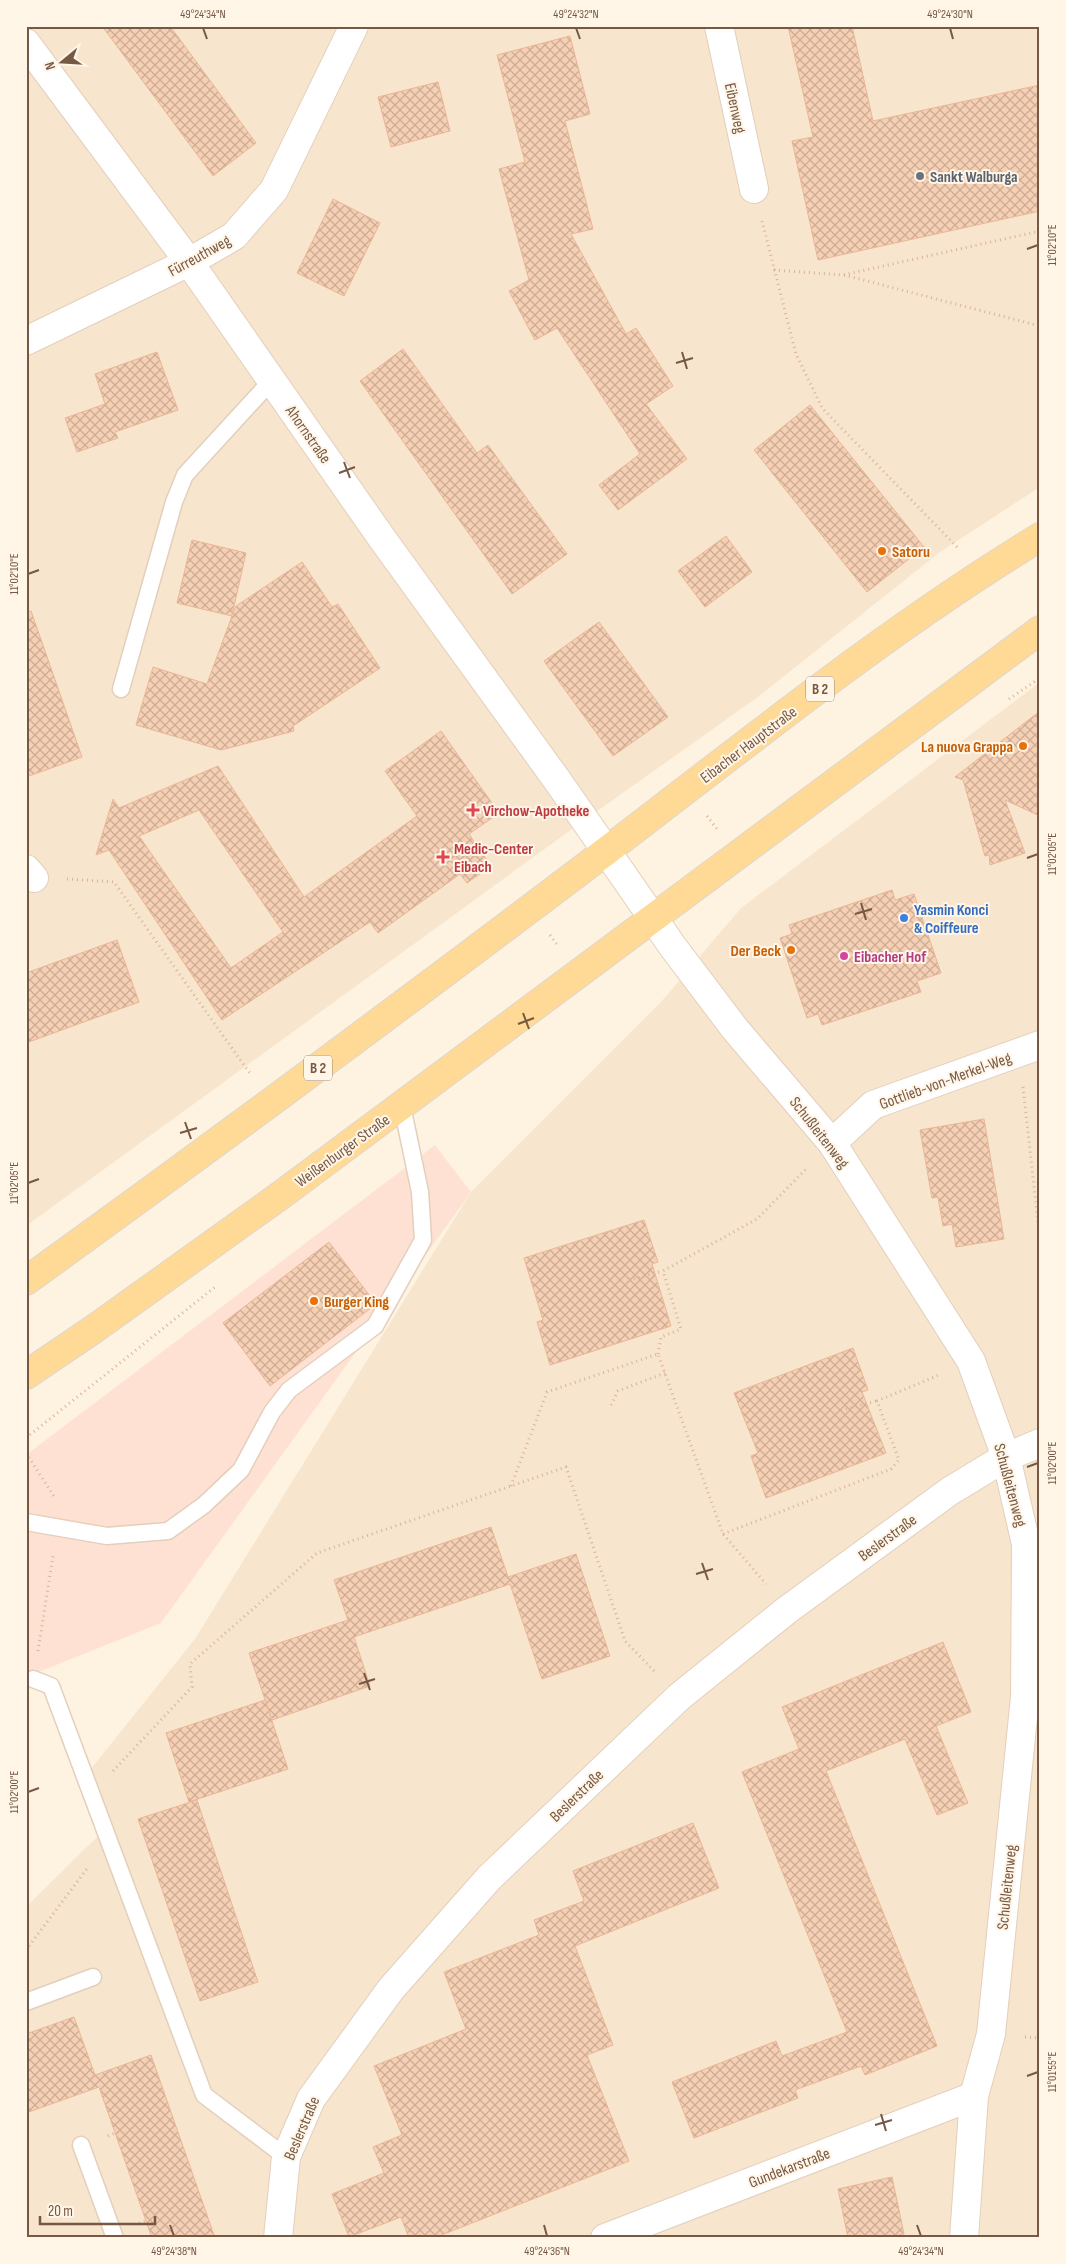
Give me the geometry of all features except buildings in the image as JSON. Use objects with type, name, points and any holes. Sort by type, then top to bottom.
[{"type":"main road","name":"Eibacher Hauptstraße","points":[[606,851],[914,620],[1040,537]]},
{"type":"main road","points":[[652,919],[1040,630]]},
{"type":"main road","name":"B 2","points":[[26,1281],[269,1106],[606,851]]},
{"type":"main road","name":"Weißenburger Straße","points":[[26,1375],[101,1324],[402,1106],[652,919]]},
{"type":"street","name":"Fürreuthweg","points":[[26,341],[190,262],[234,236],[274,190],[354,26]]},
{"type":"street","name":"Eibenweg","points":[[719,26],[754,189]]},
{"type":"street","name":"Ahornstraße","points":[[26,43],[190,262],[381,537],[606,851]]},
{"type":"street","name":"Schußleitenweg","points":[[606,851],[652,919],[735,1028],[832,1143],[971,1361],[1006,1457],[1026,1544],[1025,1697],[991,2034],[974,2096],[964,2238]]},
{"type":"street","name":"Gottlieb-von-Merkel-Weg","points":[[832,1143],[873,1105],[1029,1048]]},
{"type":"street","name":"Beslerstraße","points":[[278,2238],[286,2157],[311,2099],[391,1989],[489,1878],[679,1697],[787,1610],[950,1491],[1006,1457],[1040,1443]]},
{"type":"street","name":"Gundekarstraße","points":[[605,2238],[974,2096]]},
{"type":"lane","points":[[122,690],[174,502],[185,476],[272,380]]},
{"type":"lane","points":[[26,1522],[107,1536],[168,1531],[204,1505],[241,1470],[272,1412],[289,1390],[375,1326],[423,1240],[420,1192],[402,1106]]},
{"type":"lane","points":[[33,1679],[52,1686],[204,2095],[286,2157]]},
{"type":"lane","points":[[26,2002],[93,1977]]},
{"type":"lane","points":[[81,2145],[115,2238]]},
{"type":"path","points":[[754,189],[796,354],[822,408],[961,551]]},
{"type":"path","points":[[843,275],[1040,231]]},
{"type":"path","points":[[774,270],[843,275],[1040,326]]},
{"type":"path","points":[[688,789],[736,856]]},
{"type":"path","points":[[30,873],[114,882],[252,1076]]},
{"type":"path","points":[[530,908],[578,974]]},
{"type":"path","points":[[1029,1048],[1040,1240]]},
{"type":"path","points":[[629,1280],[663,1271],[757,1220],[832,1143]]},
{"type":"path","points":[[663,1271],[680,1329],[661,1338],[658,1354],[723,1534],[787,1610]]},
{"type":"path","points":[[511,1486],[546,1392],[658,1354]]},
{"type":"path","points":[[611,1405],[618,1391],[665,1373]]},
{"type":"path","points":[[841,1410],[877,1401],[917,1384]]},
{"type":"path","points":[[723,1534],[891,1469],[898,1460],[877,1401]]},
{"type":"path","points":[[26,1453],[54,1497],[58,1528],[33,1679]]},
{"type":"path","points":[[92,1793],[192,1687],[190,1664],[317,1553],[566,1467],[625,1641],[679,1697]]},
{"type":"path","points":[[26,1950],[109,1839]]},
{"type":"shaded area","points":[[26,26],[1040,26],[1040,487],[940,552],[758,697],[579,824],[26,1226]]},
{"type":"shaded area","points":[[1040,682],[1040,2238],[26,2238],[26,1907],[98,1836],[78,1785],[195,1639],[471,1192],[661,1002],[741,908]]},
{"type":"shaded area","points":[[435,1145],[471,1192],[161,1623],[26,1677],[26,1455]]},
{"type":"place","name":"Sankt Walburga","points":[[920,176]]},
{"type":"place","name":"Satoru","points":[[882,551]]},
{"type":"place","name":"La nuova Grappa","points":[[1023,746]]},
{"type":"place","name":"Virchow-Apotheke","points":[[473,810]]},
{"type":"place","name":"Medic-Center Eibach","points":[[443,857]]},
{"type":"place","name":"Yasmin Konci & Coiffeure","points":[[904,918]]},
{"type":"place","name":"Der Beck","points":[[791,950]]},
{"type":"place","name":"Eibacher Hof","points":[[844,956]]},
{"type":"place","name":"Burger King","points":[[314,1301]]}]
